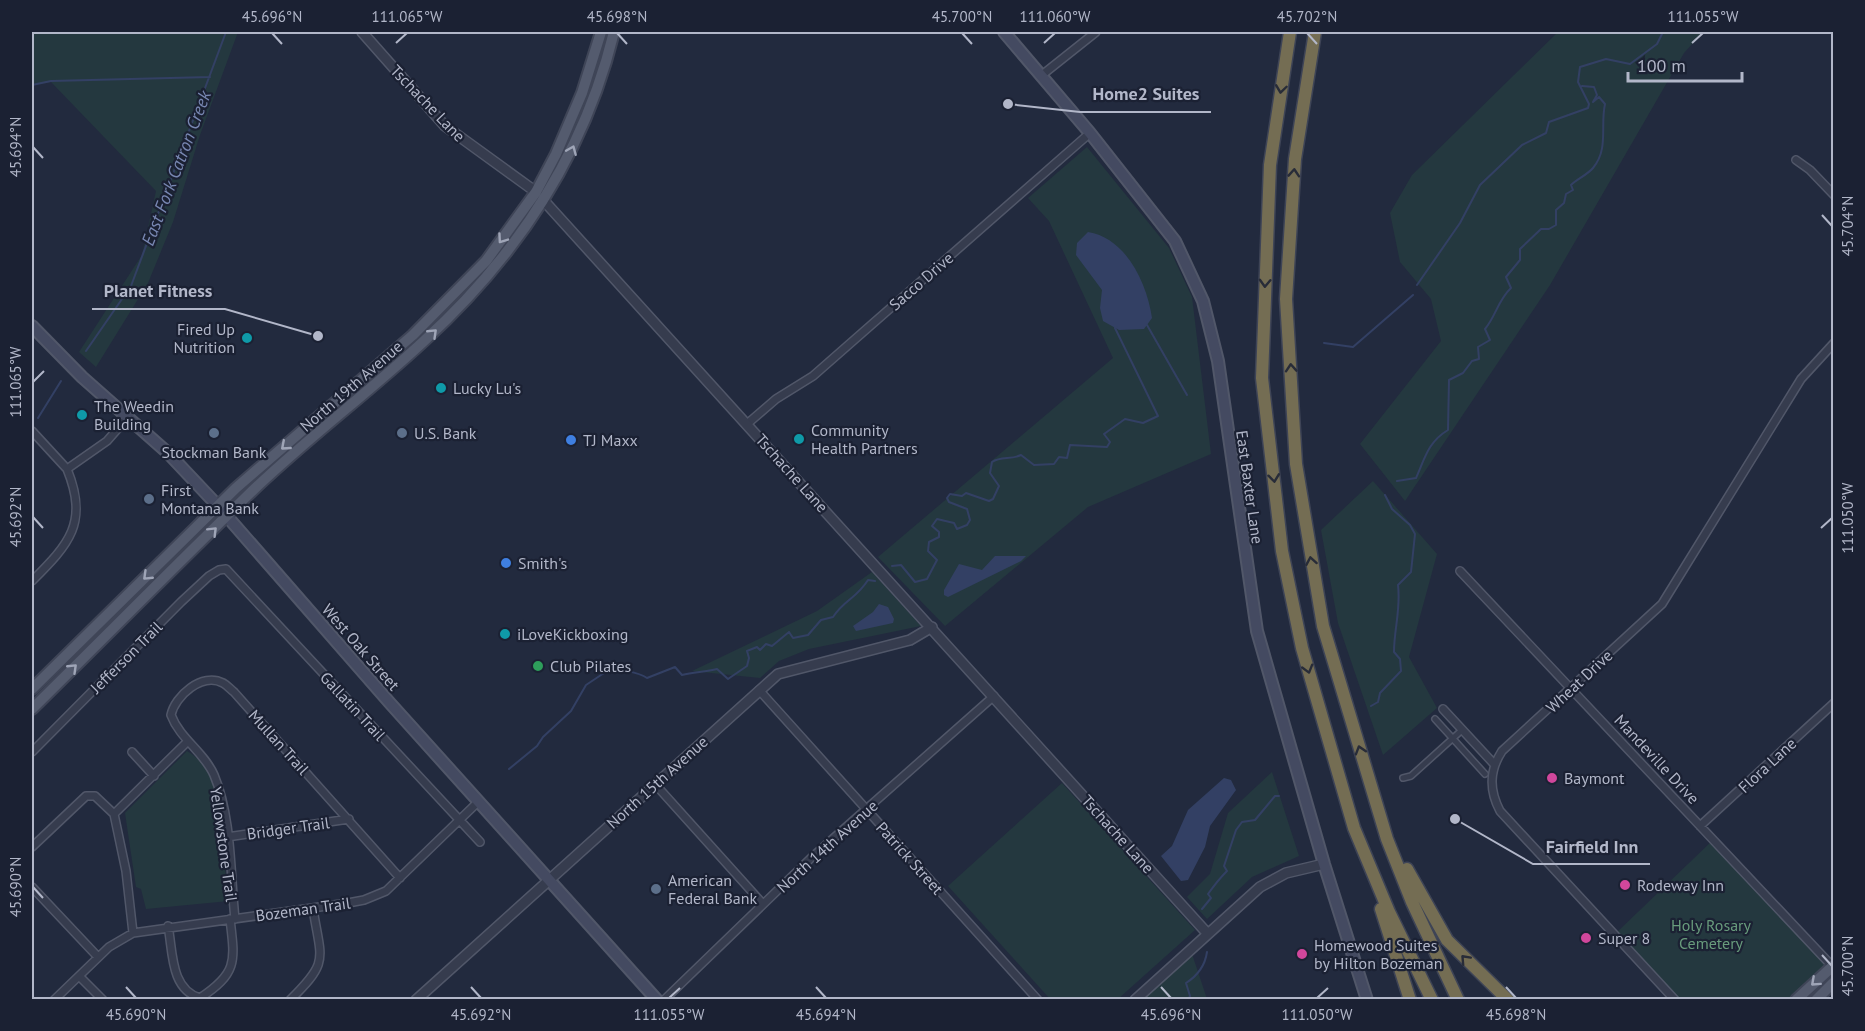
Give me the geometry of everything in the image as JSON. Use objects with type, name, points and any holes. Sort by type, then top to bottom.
[{"type":"highway","points":[[1290,32],[1270,165],[1262,378],[1282,550],[1300,638],[1354,828],[1410,999]]},
{"type":"highway","points":[[1315,32],[1295,159],[1286,299],[1296,464],[1323,626],[1367,773],[1387,839],[1408,892],[1458,999]]},
{"type":"highway","points":[[1367,773],[1411,880],[1447,940],[1508,999]]},
{"type":"highway","points":[[1354,828],[1389,912],[1432,999]]},
{"type":"main road","name":"North 19th Avenue","points":[[32,689],[218,506],[452,299],[486,261],[536,192],[556,154],[582,93],[601,32]]},
{"type":"main road","name":"North 19th Avenue","points":[[32,709],[246,497],[417,348],[466,301],[544,202],[567,161],[594,98],[614,32]]},
{"type":"main road","name":"East Baxter Lane","points":[[1004,32],[1090,133],[1175,241],[1206,310],[1218,361],[1257,631],[1324,864],[1367,999]]},
{"type":"main road","name":"West Oak Street","points":[[32,326],[82,377],[168,453],[228,516],[478,802],[657,999]]},
{"type":"main road","points":[[1796,999],[1833,966]]},
{"type":"main road","points":[[1816,999],[1833,982]]},
{"type":"street","name":"Tschache Lane","points":[[362,32],[446,126],[536,192],[1207,933]]},
{"type":"street","points":[[1042,75],[1096,32]]},
{"type":"street","name":"Sacco Drive","points":[[747,424],[776,399],[813,375],[1090,133]]},
{"type":"street","points":[[1796,160],[1810,170],[1833,195]]},
{"type":"street","name":"Wheat Drive","points":[[1494,764],[1502,752],[1670,593],[1801,379],[1833,343]]},
{"type":"street","points":[[68,469],[101,446],[128,417]]},
{"type":"street","points":[[32,431],[68,469],[76,490],[76,521],[63,550],[32,581]]},
{"type":"street","name":"Jefferson Trail","points":[[32,752],[181,602],[209,576],[226,569]]},
{"type":"street","name":"Gallatin Trail","points":[[226,569],[480,842]]},
{"type":"street","name":"Mandeville Drive","points":[[1460,571],[1833,966]]},
{"type":"street","name":"North 15th Avenue","points":[[416,999],[778,674],[910,640],[932,627]]},
{"type":"street","name":"Mullan Trail","points":[[187,742],[171,715],[173,703],[198,683],[214,680],[222,683],[245,703],[400,878]]},
{"type":"street","name":"Patrick Street","points":[[759,690],[1038,999]]},
{"type":"street","name":"North 14th Avenue","points":[[664,999],[763,904],[994,696]]},
{"type":"street","name":"Flora Lane","points":[[1700,826],[1833,703]]},
{"type":"street","points":[[1443,709],[1494,764],[1491,786],[1500,811],[1675,999]]},
{"type":"street","points":[[1436,719],[1485,774]]},
{"type":"street","points":[[1403,778],[1412,776],[1462,730]]},
{"type":"street","points":[[114,814],[187,742]]},
{"type":"street","name":"Yellowstone Trail","points":[[168,926],[177,974],[187,991],[200,998],[226,974],[234,962],[232,919],[227,837],[219,789],[213,774],[187,742]]},
{"type":"street","points":[[132,752],[154,776]]},
{"type":"street","points":[[655,784],[763,904]]},
{"type":"street","points":[[32,847],[86,796],[95,795],[114,814],[126,871],[133,933]]},
{"type":"street","name":"Bozeman Trail","points":[[54,999],[109,948],[133,933],[168,926],[313,909],[364,900],[386,891],[478,802]]},
{"type":"street","name":"Bridger Trail","points":[[227,837],[349,819]]},
{"type":"street","points":[[1135,999],[1250,894],[1272,879],[1324,864]]},
{"type":"street","points":[[32,886],[99,957]]},
{"type":"street","points":[[290,999],[318,970],[321,960],[313,909]]},
{"type":"street","points":[[79,976],[103,999]]},
{"type":"green space","points":[[32,32],[238,32],[200,135],[173,222],[148,283],[96,367],[79,352],[142,255],[156,191],[51,82],[32,84]]},
{"type":"green space","points":[[1558,32],[1703,32],[1684,53],[1550,285],[1405,501],[1360,444],[1441,341],[1431,299],[1400,262],[1390,213],[1412,175]]},
{"type":"green space","points":[[1087,147],[1169,248],[1192,297],[1211,454],[1088,507],[945,626],[878,557],[1113,358],[1049,221],[1028,198]]},
{"type":"green space","points":[[1373,481],[1437,554],[1409,657],[1437,708],[1383,755],[1338,623],[1321,530]]},
{"type":"green space","points":[[872,572],[921,626],[809,649],[779,661],[760,678],[692,671],[817,611]]},
{"type":"green space","points":[[187,751],[204,766],[215,786],[229,901],[146,909],[141,889],[136,887],[125,813]]},
{"type":"green space","points":[[1272,772],[1299,856],[1252,877],[1207,919],[1187,897],[1210,874],[1228,813]]},
{"type":"green space","points":[[1062,783],[1195,930],[1118,999],[1050,999],[948,886]]},
{"type":"green space","name":"Holy Rosary Cemetery","points":[[1713,840],[1832,966],[1796,999],[1675,999],[1614,935]]},
{"type":"green space","points":[[1192,954],[1207,999],[1144,999]]},
{"type":"water","points":[[1088,232],[1113,243],[1124,253],[1140,277],[1152,318],[1144,329],[1119,330],[1103,321],[1100,308],[1102,290],[1076,255],[1077,243]]},
{"type":"water","points":[[995,556],[1026,556],[1021,561],[948,597],[944,595],[944,590],[959,564],[982,570]]},
{"type":"water","points":[[879,604],[888,607],[894,619],[893,623],[856,631],[853,626],[873,612]]},
{"type":"water","points":[[1224,778],[1231,780],[1236,790],[1210,826],[1205,847],[1188,880],[1181,881],[1161,856],[1172,846],[1188,810]]},
{"type":"waterway","name":"East Fork Catron Creek","points":[[86,351],[131,286],[226,32]]},
{"type":"waterway","points":[[1417,285],[1460,223],[1480,185],[1522,145],[1546,133],[1549,122],[1588,108],[1589,104],[1578,82],[1580,67],[1606,59],[1630,64],[1657,44],[1663,32]]},
{"type":"waterway","points":[[32,85],[51,81],[210,77]]},
{"type":"waterway","points":[[1397,481],[1416,478],[1431,445],[1448,430],[1449,380],[1463,373],[1472,361],[1479,359],[1478,347],[1490,340],[1485,329],[1511,288],[1506,277],[1520,260],[1520,249],[1541,229],[1549,229],[1556,225],[1556,210],[1564,203],[1566,194],[1573,190],[1571,185],[1591,170],[1598,161],[1603,145],[1605,104],[1599,97],[1593,102],[1597,95],[1594,87],[1582,86]]},
{"type":"waterway","points":[[1324,343],[1353,347],[1413,295]]},
{"type":"waterway","points":[[1147,325],[1187,395]]},
{"type":"waterway","points":[[892,566],[901,565],[915,582],[927,579],[937,560],[928,551],[929,542],[939,537],[939,532],[932,526],[937,519],[954,523],[957,529],[967,525],[970,520],[967,509],[949,502],[947,498],[950,494],[962,496],[966,493],[989,501],[993,499],[999,486],[990,473],[992,462],[1021,455],[1034,465],[1054,464],[1059,457],[1067,458],[1070,445],[1107,447],[1110,442],[1104,434],[1125,419],[1143,423],[1158,416],[1115,328],[1117,327]]},
{"type":"waterway","name":"East Fork Catron Creek","points":[[38,418],[61,381]]},
{"type":"waterway","points":[[1371,706],[1378,702],[1380,693],[1401,671],[1400,659],[1394,652],[1399,602],[1398,585],[1411,572],[1415,534],[1410,525],[1392,509],[1385,495]]},
{"type":"waterway","points":[[509,769],[537,746],[543,737],[571,711],[586,685],[613,667],[647,678],[675,667],[682,675],[717,669],[728,679],[747,666],[749,658],[747,651],[757,647],[760,650],[766,644],[772,646],[789,632],[793,638],[808,635],[821,620],[833,617],[868,580],[875,581]]},
{"type":"waterway","points":[[1202,909],[1211,898],[1208,894],[1227,871],[1224,866],[1236,830],[1242,822],[1255,820],[1275,796],[1279,796]]},
{"type":"waterway","points":[[1188,1000],[1190,996],[1186,983],[1200,970],[1207,952]]},
{"type":"place","name":"Home2 Suites","points":[[1008,104]]},
{"type":"place","name":"Planet Fitness","points":[[318,336]]},
{"type":"place","name":"Fired Up Nutrition","points":[[247,338]]},
{"type":"place","name":"Lucky Lu's","points":[[441,388]]},
{"type":"place","name":"The Weedin Building","points":[[82,415]]},
{"type":"place","name":"Stockman Bank","points":[[214,433]]},
{"type":"place","name":"U.S. Bank","points":[[402,433]]},
{"type":"place","name":"Community Health Partners","points":[[799,439]]},
{"type":"place","name":"TJ Maxx","points":[[571,440]]},
{"type":"place","name":"First Montana Bank","points":[[149,499]]},
{"type":"place","name":"Smith's","points":[[506,563]]},
{"type":"place","name":"iLoveKickboxing","points":[[505,634]]},
{"type":"place","name":"Club Pilates","points":[[538,666]]},
{"type":"place","name":"Baymont","points":[[1552,778]]},
{"type":"place","name":"Fairfield Inn","points":[[1455,819]]},
{"type":"place","name":"Rodeway Inn","points":[[1625,885]]},
{"type":"place","name":"American Federal Bank","points":[[656,889]]},
{"type":"place","name":"Super 8","points":[[1586,938]]},
{"type":"place","name":"Homewood Suites by Hilton Bozeman","points":[[1302,954]]}]
